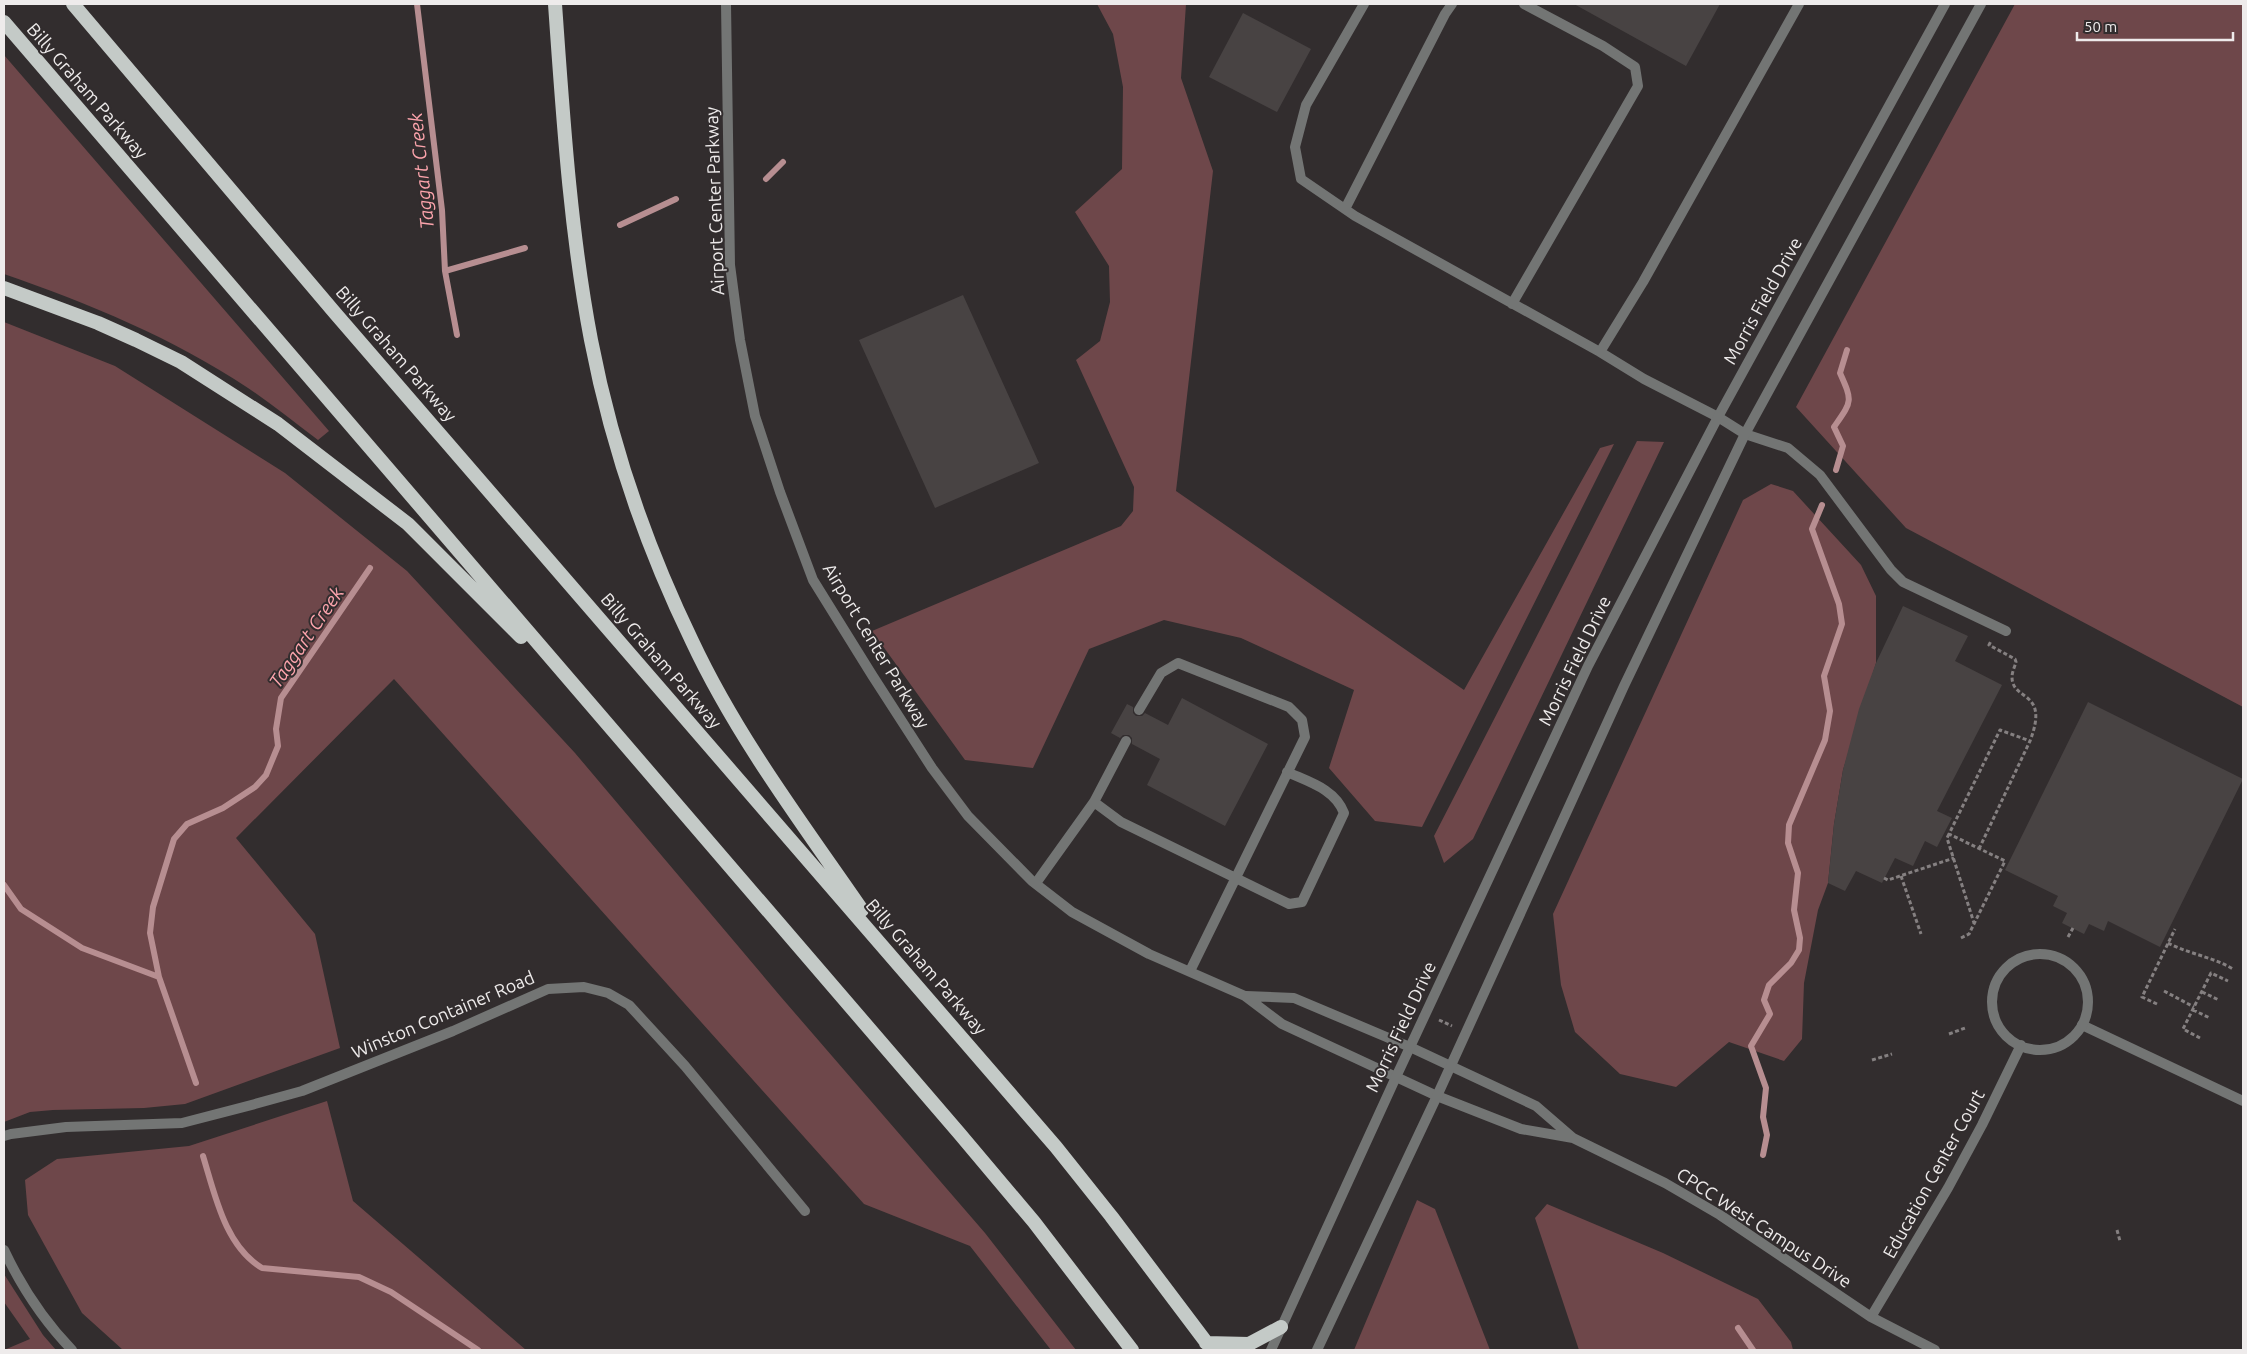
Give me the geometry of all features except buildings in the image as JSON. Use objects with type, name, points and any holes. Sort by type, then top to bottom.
[{"type":"highway","name":"Billy Graham Parkway","points":[[73,4],[336,313],[1056,1147],[1111,1216],[1209,1346]]},
{"type":"highway","points":[[555,4],[578,256],[591,340],[608,415],[631,493],[692,643],[742,734],[902,969]]},
{"type":"highway","name":"Billy Graham Parkway","points":[[4,22],[461,552],[596,713],[1034,1222],[1132,1350]]},
{"type":"highway","points":[[4,288],[98,322],[145,344],[180,362],[233,394],[294,435],[408,524],[596,713]]},
{"type":"highway","points":[[1209,1346],[1250,1344],[1280,1327]]},
{"type":"street","name":"Airport Center Parkway","points":[[726,4],[730,265],[740,340],[755,416],[780,492],[813,580],[932,768],[968,816],[1036,883],[1072,912],[1149,954],[1190,970],[1245,996],[1282,1024],[1437,1096]]},
{"type":"street","points":[[1364,4],[1306,104],[1295,147],[1301,179],[1345,209],[1600,352],[1644,379],[1718,417],[1745,434],[1788,448],[1820,475],[1891,570],[1903,582],[2006,631]]},
{"type":"street","points":[[1345,209],[1444,14],[1452,4]]},
{"type":"street","points":[[1512,304],[1638,86],[1635,67],[1603,46],[1524,4]]},
{"type":"street","points":[[1600,352],[1643,282],[1799,4]]},
{"type":"street","name":"Morris Field Drive","points":[[1271,1350],[1280,1327],[1588,666],[1718,417],[1945,4]]},
{"type":"street","points":[[1317,1350],[1437,1096],[1624,686],[1745,434],[1981,4]]},
{"type":"street","points":[[1139,710],[1161,673],[1178,663],[1289,707],[1302,720],[1305,737],[1190,970]]},
{"type":"street","points":[[1036,883],[1094,802],[1126,741]]},
{"type":"street","points":[[1094,802],[1121,822],[1289,904],[1302,902],[1344,813],[1341,804],[1331,793],[1287,772]]},
{"type":"street","points":[[2044,954],[2059,958],[2073,967],[2082,979],[2087,994],[2087,1010],[2082,1025],[2072,1037],[2059,1045],[2044,1049],[2028,1048],[2014,1042],[2002,1032],[1994,1018],[1992,1002],[1994,986],[2002,972],[2014,961],[2028,955],[2044,954]]},
{"type":"street","name":"Winston Container Road","points":[[4,1136],[66,1127],[182,1123],[246,1107],[302,1091],[453,1031],[548,989],[584,987],[608,993],[628,1005],[685,1066],[805,1211]]},
{"type":"street","name":"Airport Center Parkway","points":[[1245,996],[1294,998],[1410,1047]]},
{"type":"street","points":[[2082,1025],[2243,1101]]},
{"type":"street","name":"Education Center Court","points":[[1872,1317],[1952,1180],[2021,1045]]},
{"type":"street","name":"CPCC West Campus Drive","points":[[1410,1047],[1536,1106],[1573,1138],[1665,1183],[1720,1215],[1872,1317],[1935,1350]]},
{"type":"street","name":"CPCC West Campus Drive","points":[[1437,1096],[1521,1129],[1573,1138]]},
{"type":"street","points":[[4,1250],[57,1334],[72,1350]]},
{"type":"path","points":[[1979,848],[2030,741],[2036,725],[2037,715],[2035,707],[2029,698],[2014,684],[2012,676],[2016,662],[2012,656],[1989,645]]},
{"type":"path","points":[[1974,924],[1947,838],[2000,730],[2030,741]]},
{"type":"path","points":[[1949,834],[2004,861],[1969,934],[1961,938]]},
{"type":"path","points":[[1884,878],[1888,880],[1954,858]]},
{"type":"path","points":[[1901,876],[1921,934]]},
{"type":"path","points":[[2068,937],[2073,928]]},
{"type":"path","points":[[2157,1004],[2142,997],[2175,929]]},
{"type":"path","points":[[2168,943],[2183,951],[2219,961],[2233,969]]},
{"type":"path","points":[[2200,1038],[2183,1029],[2211,973],[2228,981]]},
{"type":"path","points":[[2164,992],[2210,1018]]},
{"type":"path","points":[[2202,992],[2219,1000]]},
{"type":"path","points":[[1439,1020],[1455,1027]]},
{"type":"path","points":[[1949,1034],[1965,1028]]},
{"type":"path","points":[[1872,1060],[1892,1054]]},
{"type":"path","points":[[2117,1230],[2120,1241]]},
{"type":"shaded area","points":[[1097,4],[1186,4],[1181,78],[1213,171],[1176,491],[1464,690],[1600,448],[1614,444],[1422,827],[1375,821],[1329,768],[1354,690],[1241,638],[1164,620],[1089,649],[1033,768],[965,760],[872,631],[1121,526],[1133,511],[1134,487],[1076,360],[1100,341],[1110,302],[1109,266],[1075,212],[1122,169],[1123,87],[1113,34]]},
{"type":"shaded area","points":[[2015,4],[2243,4],[2243,707],[1906,528],[1796,407]]},
{"type":"shaded area","points":[[4,55],[329,431],[318,440],[248,388],[190,353],[129,323],[67,297],[4,274]]},
{"type":"shaded area","points":[[4,322],[115,366],[285,473],[407,571],[575,753],[781,997],[985,1233],[1076,1350],[1051,1350],[970,1246],[864,1204],[394,679],[236,838],[315,934],[340,1048],[185,1104],[144,1108],[30,1112],[4,1122]]},
{"type":"shaded area","points":[[1637,441],[1664,442],[1473,839],[1444,863],[1434,836]]},
{"type":"shaded area","points":[[1771,484],[1793,491],[1861,565],[1876,596],[1876,663],[1843,770],[1834,824],[1828,883],[1818,910],[1804,983],[1802,1039],[1784,1061],[1729,1042],[1676,1087],[1620,1074],[1575,1032],[1561,985],[1553,914],[1743,500]]},
{"type":"shaded area","points":[[327,1101],[353,1201],[526,1350],[123,1350],[82,1313],[28,1215],[25,1180],[57,1159],[189,1146]]},
{"type":"shaded area","points":[[1417,1200],[1435,1209],[1490,1350],[1354,1350]]},
{"type":"shaded area","points":[[1547,1204],[1663,1253],[1758,1299],[1791,1342],[1793,1350],[1579,1350],[1535,1218]]},
{"type":"shaded area","points":[[4,1274],[43,1335],[56,1350],[4,1350],[30,1339],[4,1302]]},
{"type":"waterway","name":"Taggart Creek","points":[[417,4],[442,210],[445,271],[457,335]]},
{"type":"waterway","points":[[766,179],[783,162]]},
{"type":"waterway","points":[[620,225],[676,199]]},
{"type":"waterway","points":[[445,271],[525,248]]},
{"type":"waterway","points":[[1836,470],[1843,446],[1834,427],[1849,401],[1849,396],[1840,373],[1847,350]]},
{"type":"waterway","points":[[1763,1155],[1767,1135],[1763,1117],[1766,1088],[1751,1046],[1770,1014],[1764,1000],[1769,985],[1791,963],[1799,950],[1800,938],[1794,910],[1798,873],[1788,843],[1789,825],[1825,740],[1830,711],[1824,676],[1842,624],[1839,604],[1812,529],[1822,505]]},
{"type":"waterway","name":"Taggart Creek","points":[[196,1083],[159,977],[150,933],[153,907],[174,839],[187,824],[223,808],[255,787],[266,775],[278,746],[276,729],[281,698],[370,568]]},
{"type":"waterway","points":[[4,885],[21,909],[82,948],[159,977]]},
{"type":"waterway","name":"Taggart Creek","points":[[203,1156],[217,1203],[230,1233],[249,1258],[262,1268],[359,1277],[391,1292],[478,1350]]},
{"type":"waterway","points":[[1738,1328],[1753,1350]]}]
